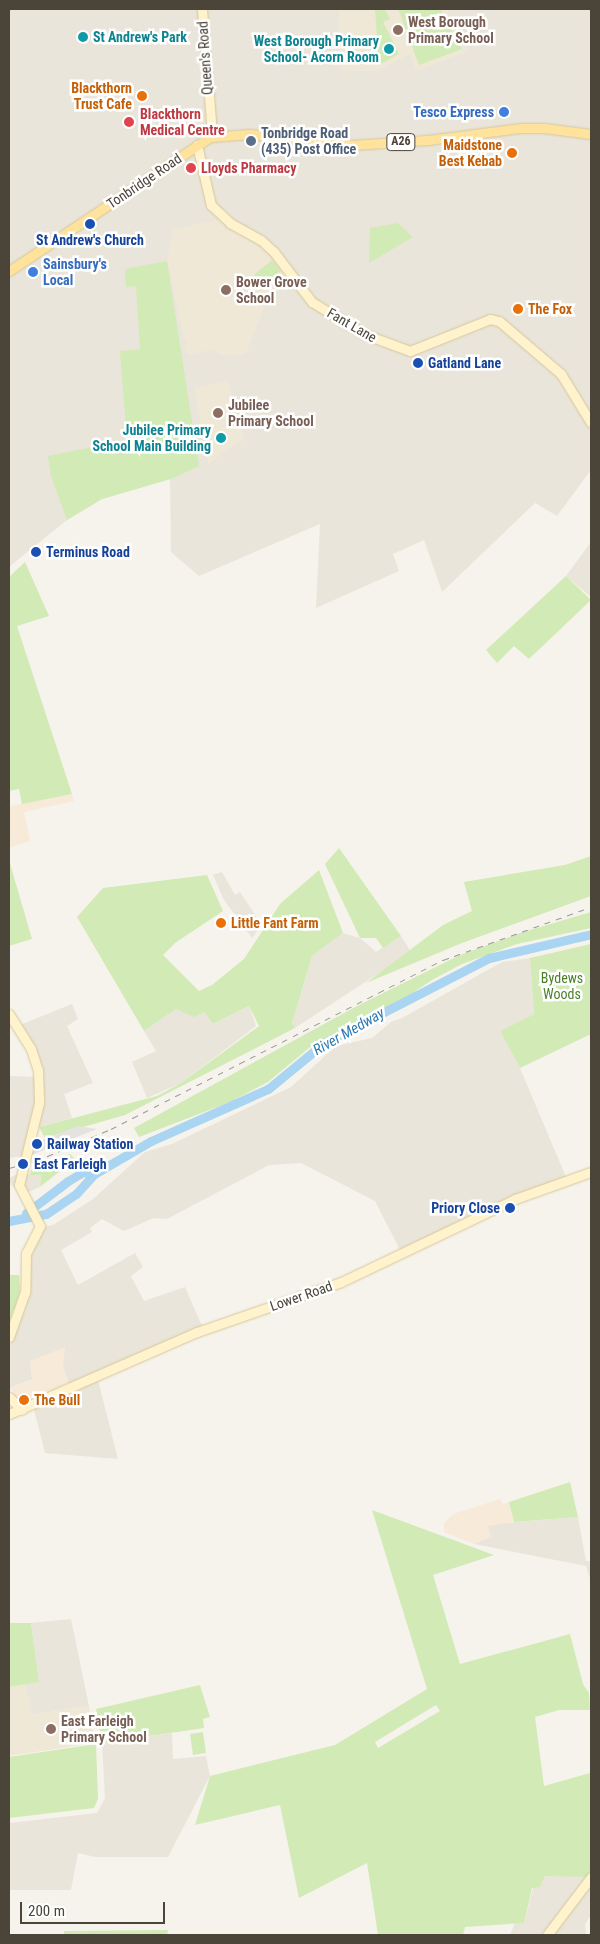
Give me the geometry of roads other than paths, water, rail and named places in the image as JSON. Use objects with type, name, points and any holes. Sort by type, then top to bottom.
[{"type":"main road","name":"Tonbridge Road","points":[[9,271],[210,137],[250,134],[352,145],[428,140],[521,128],[544,128],[591,134]]},
{"type":"street","name":"Queen's Road","points":[[202,9],[212,133],[210,137]]},
{"type":"street","name":"Fant Lane","points":[[197,145],[202,154],[208,198],[215,209],[274,252],[312,302],[364,334],[410,352],[490,320],[499,321],[561,374],[591,423]]},
{"type":"street","points":[[9,1014],[31,1049],[38,1070],[38,1110],[19,1183],[39,1229],[26,1253],[25,1292],[9,1337]]},
{"type":"street","name":"Lower Road","points":[[9,1414],[22,1410],[197,1332],[341,1282],[515,1199],[591,1172]]},
{"type":"street","points":[[9,1400],[22,1410]]},
{"type":"street","points":[[547,1935],[591,1877]]},
{"type":"waterway","name":"River Medway","points":[[9,1221],[46,1214],[76,1194],[94,1174],[151,1141],[268,1089],[324,1043],[489,958],[591,934]]},
{"type":"waterway","name":"River Medway","points":[[26,1213],[83,1172],[94,1174]]},
{"type":"railway","points":[[9,1168],[36,1161],[111,1129],[443,960],[591,907]]},
{"type":"place","name":"West Borough Primary School","points":[[398,30]]},
{"type":"place","name":"St Andrew's Park","points":[[83,37]]},
{"type":"place","name":"West Borough Primary School- Acorn Room","points":[[389,49]]},
{"type":"place","name":"Blackthorn Trust Cafe","points":[[142,96]]},
{"type":"place","name":"Tesco Express","points":[[504,112]]},
{"type":"place","name":"Blackthorn Medical Centre","points":[[129,122]]},
{"type":"place","name":"Tonbridge Road (435) Post Office","points":[[251,141]]},
{"type":"place","name":"Maidstone Best Kebab","points":[[512,153]]},
{"type":"place","name":"Lloyds Pharmacy","points":[[191,168]]},
{"type":"place","name":"St Andrew's Church","points":[[90,224]]},
{"type":"place","name":"Sainsbury's Local","points":[[33,272]]},
{"type":"place","name":"Bower Grove School","points":[[226,290]]},
{"type":"place","name":"The Fox","points":[[518,309]]},
{"type":"place","name":"Gatland Lane","points":[[418,363]]},
{"type":"place","name":"Jubilee Primary School","points":[[218,413]]},
{"type":"place","name":"Jubilee Primary School Main Building","points":[[221,438]]},
{"type":"place","name":"Terminus Road","points":[[36,552]]},
{"type":"place","name":"Little Fant Farm","points":[[221,923]]},
{"type":"place","name":"Railway Station","points":[[37,1144]]},
{"type":"place","name":"East Farleigh","points":[[23,1164]]},
{"type":"place","name":"Priory Close","points":[[510,1208]]},
{"type":"place","name":"The Bull","points":[[24,1400]]},
{"type":"place","name":"East Farleigh Primary School","points":[[51,1729]]},
{"type":"park label","name":"Bydews Woods","points":[[562,986]]}]
